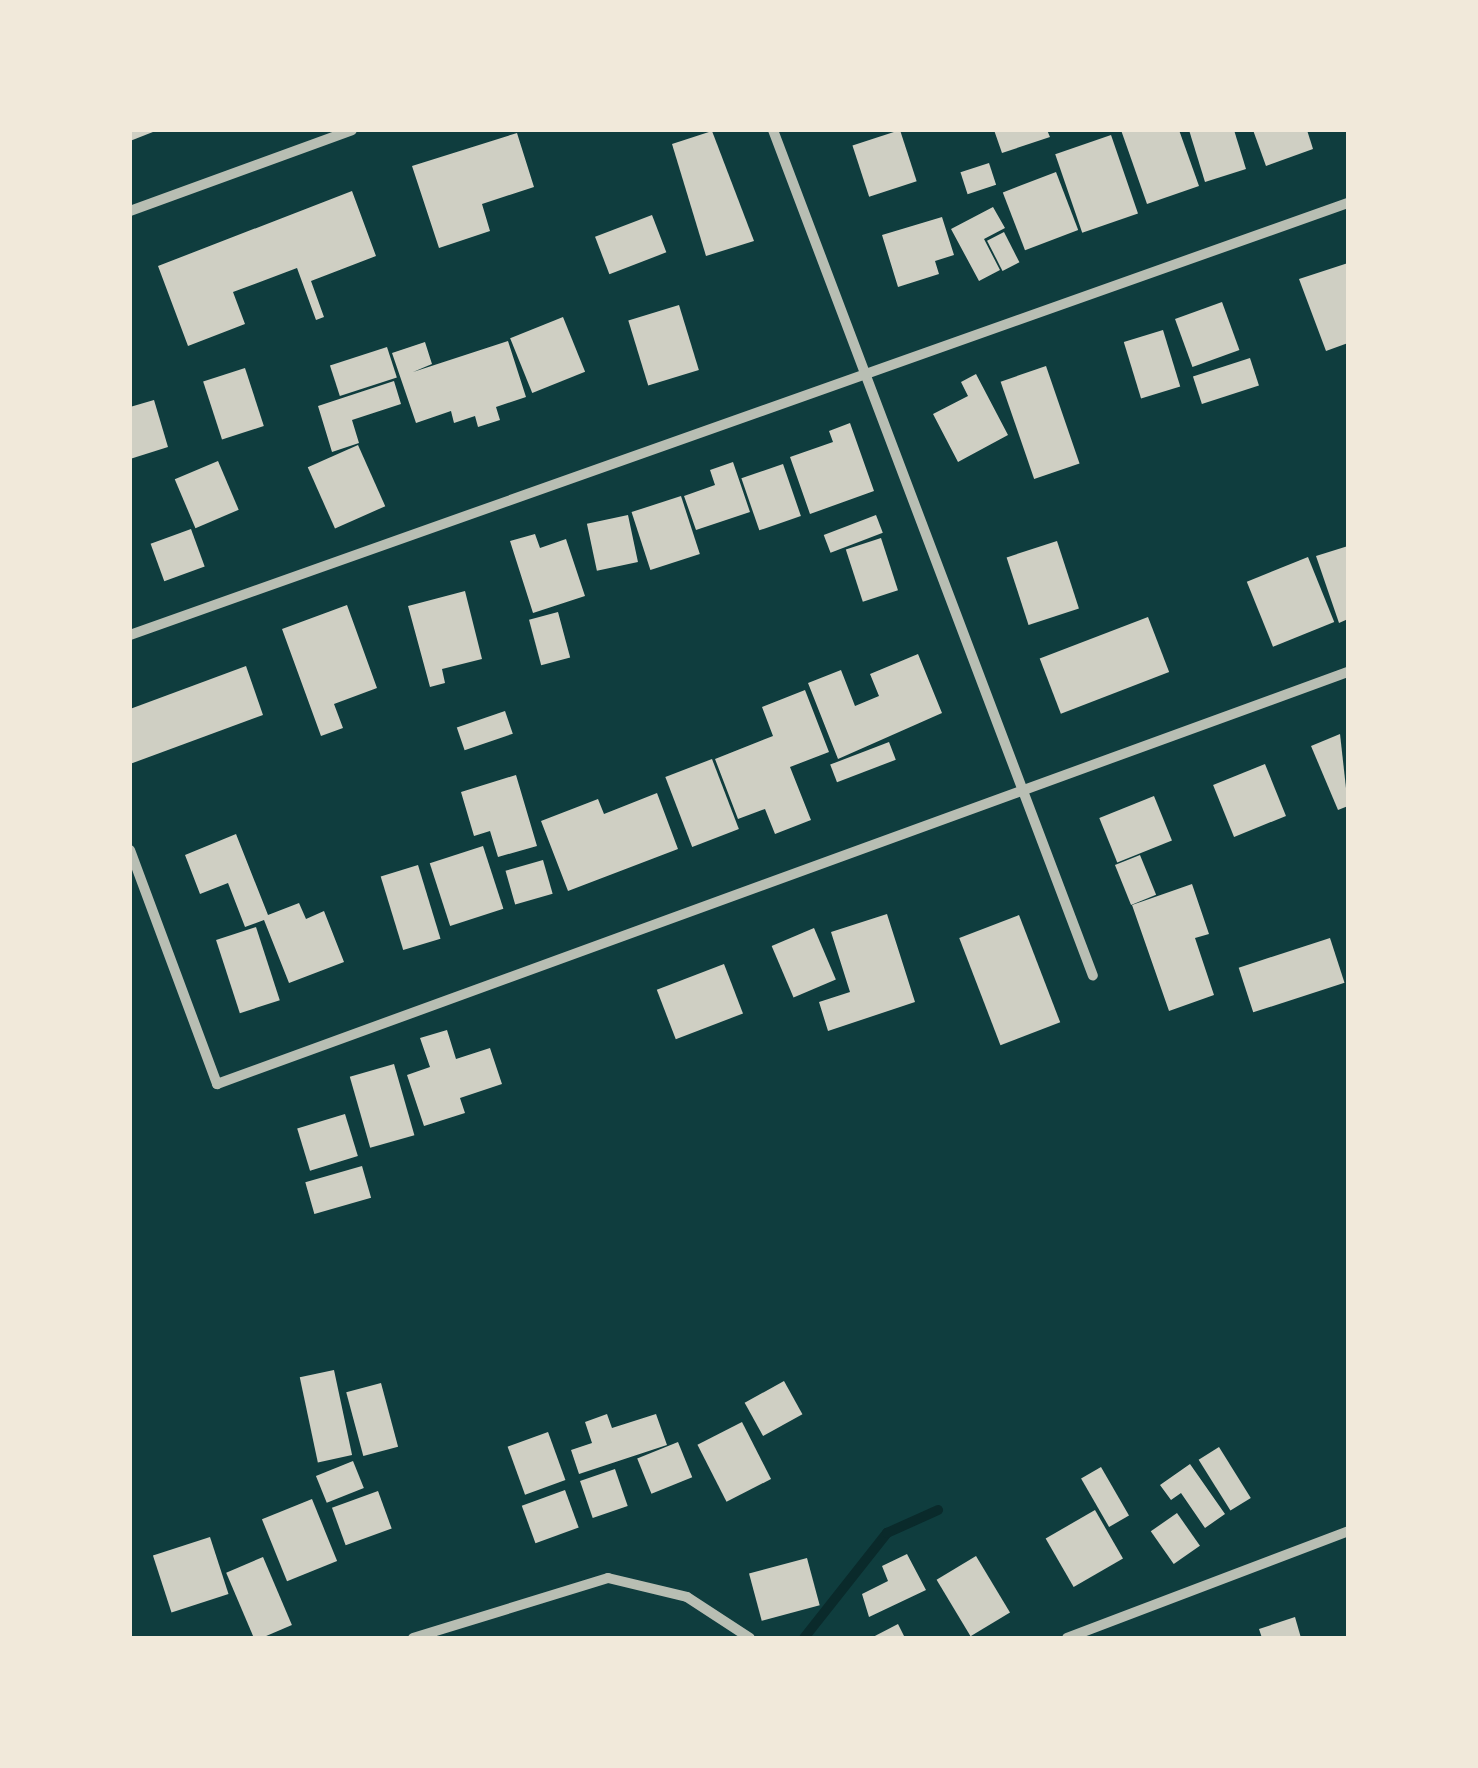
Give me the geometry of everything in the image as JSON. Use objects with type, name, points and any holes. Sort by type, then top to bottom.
[{"type":"street","points":[[130,211],[352,130]]},
{"type":"street","points":[[773,130],[1020,794],[1092,976]]},
{"type":"street","points":[[130,635],[1348,203]]},
{"type":"street","points":[[130,850],[216,1084],[1348,672]]},
{"type":"street","points":[[1068,1638],[1348,1532]]},
{"type":"street","points":[[413,1638],[608,1578],[662,1586],[750,1638]]},
{"type":"building","points":[[130,130],[158,130],[130,141]]},
{"type":"building","points":[[900,130],[917,181],[869,197],[852,145]]},
{"type":"building","points":[[994,130],[1047,130],[1050,137],[1002,153]]},
{"type":"building","points":[[1121,130],[1179,130],[1199,186],[1147,204]]},
{"type":"building","points":[[1189,130],[1234,130],[1246,169],[1205,182]]},
{"type":"building","points":[[1253,130],[1307,130],[1313,149],[1266,166]]},
{"type":"building","points":[[712,131],[754,241],[706,256],[672,144]]},
{"type":"building","points":[[517,133],[534,187],[482,204],[490,231],[439,248],[412,166]]},
{"type":"building","points":[[1111,135],[1138,213],[1082,233],[1055,154]]},
{"type":"building","points":[[989,163],[996,185],[968,194],[960,172]]},
{"type":"building","points":[[1056,172],[1078,230],[1025,250],[1003,192]]},
{"type":"building","points":[[352,191],[376,256],[311,281],[324,317],[316,320],[297,268],[233,292],[245,324],[188,346],[158,266]]},
{"type":"building","points":[[993,207],[1005,228],[984,239],[1000,270],[979,281],[951,229]]},
{"type":"building","points":[[652,215],[666,252],[609,274],[595,237]]},
{"type":"building","points":[[942,217],[954,255],[935,261],[939,274],[898,287],[882,235]]},
{"type":"building","points":[[1004,232],[1019,262],[1003,271],[987,241]]},
{"type":"building","points":[[1348,263],[1348,343],[1326,351],[1299,279]]},
{"type":"building","points":[[1222,302],[1239,350],[1192,367],[1175,319]]},
{"type":"building","points":[[679,305],[699,370],[648,386],[628,320]]},
{"type":"building","points":[[563,317],[585,372],[532,393],[510,338]]},
{"type":"building","points":[[1163,330],[1180,386],[1141,398],[1124,342]]},
{"type":"building","points":[[508,341],[526,397],[496,407],[500,420],[478,427],[475,416],[454,423],[451,411],[416,423],[392,353],[425,342],[432,364],[413,372]]},
{"type":"building","points":[[387,347],[397,377],[340,396],[330,366]]},
{"type":"building","points":[[1250,358],[1259,386],[1202,404],[1193,377]]},
{"type":"building","points":[[1046,366],[1080,463],[1034,479],[1001,382]]},
{"type":"building","points":[[245,368],[264,426],[222,440],[203,382]]},
{"type":"building","points":[[976,374],[1008,435],[958,462],[933,414],[968,396],[961,382]]},
{"type":"building","points":[[394,381],[401,404],[352,420],[359,443],[332,452],[318,406]]},
{"type":"building","points":[[154,400],[168,447],[130,459],[130,407]]},
{"type":"building","points":[[850,423],[874,491],[810,514],[790,457],[833,442],[829,431]]},
{"type":"building","points":[[358,445],[385,506],[335,529],[308,467]]},
{"type":"building","points":[[218,461],[239,510],[195,528],[175,479]]},
{"type":"building","points":[[733,462],[750,512],[696,530],[684,496],[715,485],[710,470]]},
{"type":"building","points":[[783,464],[801,516],[759,530],[741,478]]},
{"type":"building","points":[[681,496],[700,554],[650,570],[632,512]]},
{"type":"building","points":[[628,515],[638,562],[597,571],[587,524]]},
{"type":"building","points":[[876,515],[883,533],[831,553],[824,535]]},
{"type":"building","points":[[191,529],[205,567],[164,581],[151,544]]},
{"type":"building","points":[[535,534],[540,548],[566,539],[585,596],[533,613],[510,541]]},
{"type":"building","points":[[881,538],[898,590],[863,602],[846,549]]},
{"type":"building","points":[[1057,541],[1079,609],[1029,625],[1007,557]]},
{"type":"building","points":[[1348,546],[1348,619],[1339,623],[1316,556]]},
{"type":"building","points":[[1308,557],[1334,622],[1273,647],[1247,582]]},
{"type":"building","points":[[465,591],[482,659],[442,669],[445,683],[430,687],[408,606]]},
{"type":"building","points":[[347,605],[377,688],[334,704],[343,728],[321,736],[282,629]]},
{"type":"building","points":[[558,612],[570,657],[541,665],[529,620]]},
{"type":"building","points":[[1148,617],[1169,672],[1061,714],[1040,659]]},
{"type":"building","points":[[918,654],[942,713],[838,759],[808,683],[841,670],[855,706],[879,696],[870,674]]},
{"type":"building","points":[[246,666],[263,715],[130,764],[130,709]]},
{"type":"building","points":[[805,690],[829,752],[790,767],[811,820],[775,834],[765,809],[738,819],[715,759],[773,736],[762,707]]},
{"type":"building","points":[[505,711],[513,734],[465,750],[457,728]]},
{"type":"building","points":[[1340,734],[1348,806],[1338,810],[1311,746]]},
{"type":"building","points":[[889,742],[896,760],[837,782],[830,765]]},
{"type":"building","points":[[712,759],[739,829],[692,847],[665,777]]},
{"type":"building","points":[[1265,764],[1286,816],[1234,837],[1213,785]]},
{"type":"building","points":[[516,775],[537,846],[498,857],[490,831],[474,836],[461,792]]},
{"type":"building","points":[[657,793],[678,849],[568,891],[541,821],[598,799],[604,814]]},
{"type":"building","points":[[1154,796],[1172,841],[1117,863],[1099,818]]},
{"type":"building","points":[[236,834],[268,915],[299,903],[306,919],[324,911],[344,962],[289,983],[264,920],[245,927],[228,883],[200,894],[185,855]]},
{"type":"building","points":[[483,846],[503,909],[450,926],[430,863]]},
{"type":"building","points":[[1140,855],[1156,895],[1131,905],[1115,865]]},
{"type":"building","points":[[543,860],[553,894],[515,904],[506,871]]},
{"type":"building","points":[[418,865],[441,939],[403,950],[381,876]]},
{"type":"building","points":[[1192,884],[1209,934],[1195,938],[1214,995],[1169,1011],[1132,905]]},
{"type":"building","points":[[887,914],[915,1002],[828,1031],[819,1002],[850,992],[831,932]]},
{"type":"building","points":[[1019,915],[1060,1022],[1000,1045],[959,938]]},
{"type":"building","points":[[256,927],[280,1000],[240,1013],[216,940]]},
{"type":"building","points":[[814,928],[836,980],[794,998],[772,946]]},
{"type":"building","points":[[1330,938],[1345,983],[1253,1012],[1239,968]]},
{"type":"building","points":[[724,964],[743,1013],[676,1039],[657,990]]},
{"type":"building","points":[[447,1030],[456,1059],[490,1048],[502,1084],[460,1098],[465,1113],[424,1126],[407,1075],[430,1067],[420,1038]]},
{"type":"building","points":[[394,1064],[414,1135],[370,1148],[350,1077]]},
{"type":"building","points":[[345,1114],[358,1156],[310,1171],[297,1129]]},
{"type":"building","points":[[362,1166],[371,1198],[314,1214],[305,1182]]},
{"type":"building","points":[[334,1370],[352,1455],[318,1462],[300,1377]]},
{"type":"building","points":[[784,1381],[802,1414],[763,1436],[745,1403]]},
{"type":"building","points":[[381,1383],[398,1447],[363,1456],[346,1392]]},
{"type":"building","points":[[607,1414],[612,1428],[656,1414],[667,1445],[579,1474],[571,1450],[592,1443],[585,1422]]},
{"type":"building","points":[[742,1422],[771,1479],[727,1502],[697,1445]]},
{"type":"building","points":[[548,1432],[565,1480],[525,1495],[508,1447]]},
{"type":"building","points":[[678,1442],[692,1477],[651,1494],[637,1458]]},
{"type":"building","points":[[1219,1447],[1251,1498],[1230,1511],[1199,1460]]},
{"type":"building","points":[[353,1461],[364,1488],[327,1503],[316,1476]]},
{"type":"building","points":[[1190,1464],[1225,1514],[1205,1528],[1181,1493],[1171,1500],[1160,1485]]},
{"type":"building","points":[[1101,1467],[1129,1515],[1109,1527],[1081,1478]]},
{"type":"building","points":[[615,1469],[628,1506],[593,1518],[580,1481]]},
{"type":"building","points":[[565,1490],[579,1528],[535,1543],[522,1506]]},
{"type":"building","points":[[378,1491],[392,1529],[346,1545],[332,1508]]},
{"type":"building","points":[[312,1499],[337,1561],[287,1581],[262,1519]]},
{"type":"building","points":[[1095,1510],[1123,1558],[1074,1587],[1046,1538]]},
{"type":"building","points":[[1177,1513],[1200,1546],[1174,1564],[1151,1531]]},
{"type":"building","points":[[210,1537],[229,1594],[171,1613],[153,1556]]},
{"type":"building","points":[[907,1554],[926,1590],[869,1617],[862,1594],[888,1581],[882,1566]]},
{"type":"building","points":[[976,1556],[1010,1613],[971,1636],[937,1580]]},
{"type":"building","points":[[263,1557],[292,1625],[254,1638],[226,1573]]},
{"type":"building","points":[[807,1558],[820,1605],[762,1621],[749,1574]]},
{"type":"building","points":[[1295,1617],[1301,1638],[1262,1638],[1259,1629]]},
{"type":"building","points":[[898,1624],[905,1638],[871,1638]]},
{"type":"waterway","points":[[804,1638],[887,1533],[938,1510]]}]
